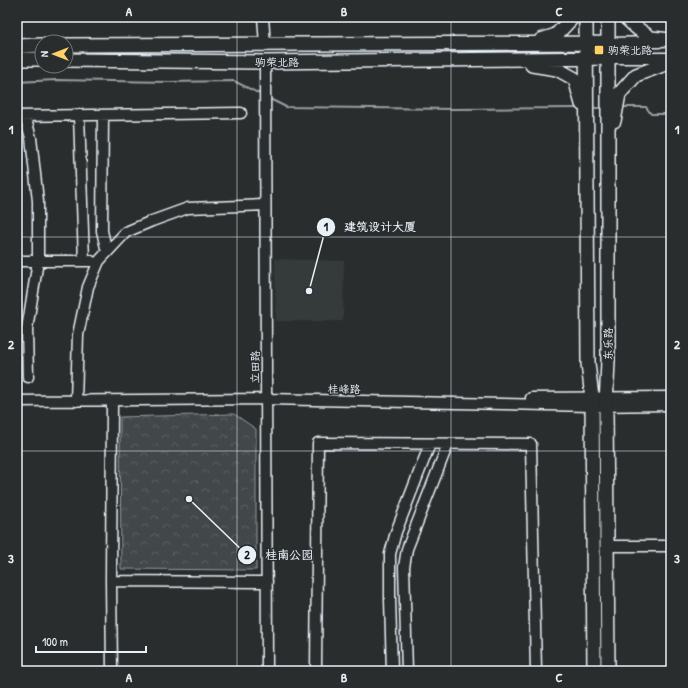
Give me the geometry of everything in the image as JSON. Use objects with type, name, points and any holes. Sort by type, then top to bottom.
[{"type":"main road","points":[[533,43],[556,35],[573,17]]},
{"type":"main road","name":"东乐路","points":[[586,17],[587,58],[585,111],[588,363],[591,402],[594,671]]},
{"type":"main road","name":"东乐路","points":[[608,17],[608,58],[612,108],[608,158],[606,546],[608,671]]},
{"type":"main road","points":[[625,17],[651,38],[671,41]]},
{"type":"main road","points":[[74,46],[608,43]]},
{"type":"main road","points":[[17,46],[34,46]]},
{"type":"main road","name":"驹荣北路","points":[[74,60],[265,62],[608,58]]},
{"type":"main road","points":[[17,59],[34,59]]},
{"type":"main road","points":[[494,59],[557,69],[575,79],[585,111]]},
{"type":"main road","points":[[612,108],[619,94],[636,75],[671,62]]},
{"type":"street","points":[[263,17],[265,45]]},
{"type":"street","points":[[608,43],[671,41]]},
{"type":"street","points":[[608,58],[671,58]]},
{"type":"street","name":"立田路","points":[[265,62],[267,671]]},
{"type":"street","points":[[28,377],[27,330],[38,261],[38,201],[31,138],[21,116],[241,113]]},
{"type":"street","points":[[79,115],[84,261]]},
{"type":"street","points":[[102,115],[102,231],[107,252]]},
{"type":"street","points":[[76,399],[78,335],[88,287],[99,261],[126,232],[188,208],[266,205]]},
{"type":"street","points":[[17,261],[99,261]]},
{"type":"street","points":[[17,398],[267,398]]},
{"type":"street","name":"桂峰路","points":[[17,401],[76,399],[112,401],[267,398],[607,402],[671,405]]},
{"type":"street","points":[[607,402],[671,398]]},
{"type":"street","points":[[112,401],[112,671]]},
{"type":"street","points":[[316,671],[318,443],[531,444],[536,671]]},
{"type":"street","points":[[392,671],[390,554],[396,532],[430,444]]},
{"type":"street","points":[[407,671],[404,567],[407,549],[448,444]]},
{"type":"street","points":[[606,546],[671,546]]},
{"type":"street","points":[[111,581],[267,582]]},
{"type":"shaded area","points":[[275,259],[344,261],[343,321],[276,321]]},
{"type":"green space","points":[[234,414],[256,429],[256,570],[121,569],[120,417]]},
{"type":"waterway","points":[[17,82],[56,80],[168,82],[234,81],[262,95]]},
{"type":"waterway","points":[[268,98],[286,107],[455,109],[579,108]]},
{"type":"waterway","points":[[622,107],[646,107],[651,114],[671,114]]},
{"type":"waterway","points":[[592,108],[603,108]]},
{"type":"place","name":"驹荣北路","points":[[599,50]]},
{"type":"place","name":"建筑设计大厦","points":[[309,291]]},
{"type":"place","name":"桂南公园","points":[[189,499]]}]
